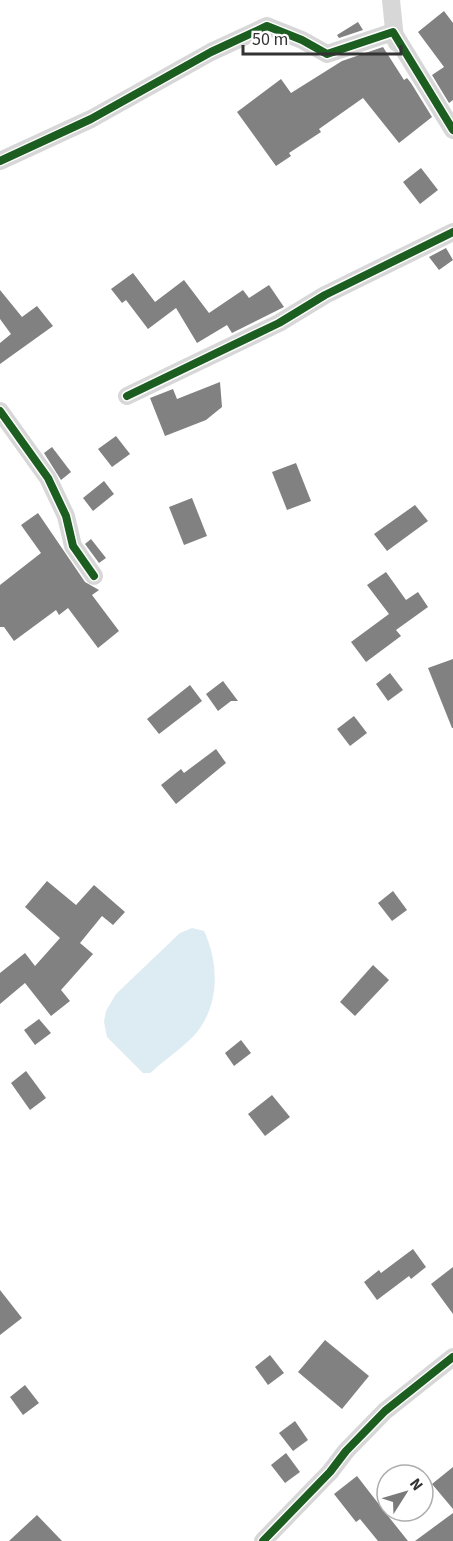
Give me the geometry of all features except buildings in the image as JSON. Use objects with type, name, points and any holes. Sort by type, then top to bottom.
[{"type":"street","points":[[391,0],[395,39],[453,130]]},
{"type":"street","points":[[0,161],[91,119],[211,52],[267,26],[327,54],[393,32],[453,130]]},
{"type":"street","points":[[127,396],[279,323],[325,295],[453,232]]},
{"type":"street","points":[[0,411],[48,477],[66,516],[73,546],[94,576]]},
{"type":"street","points":[[263,1541],[385,1411],[453,1356]]},
{"type":"shaded area","points":[[192,928],[204,931],[212,955],[215,980],[211,1005],[200,1028],[191,1038],[150,1073],[143,1073],[107,1037],[104,1022],[106,1011],[116,994],[180,933]]},
{"type":"cycle path","points":[[0,161],[91,119],[211,52],[267,26],[302,40],[327,54],[393,32],[453,130]]},
{"type":"cycle path","points":[[127,396],[279,323],[325,295],[453,232]]},
{"type":"cycle path","points":[[0,411],[48,478],[66,516],[73,546],[94,576]]},
{"type":"cycle path","points":[[263,1541],[385,1411],[453,1357]]}]
